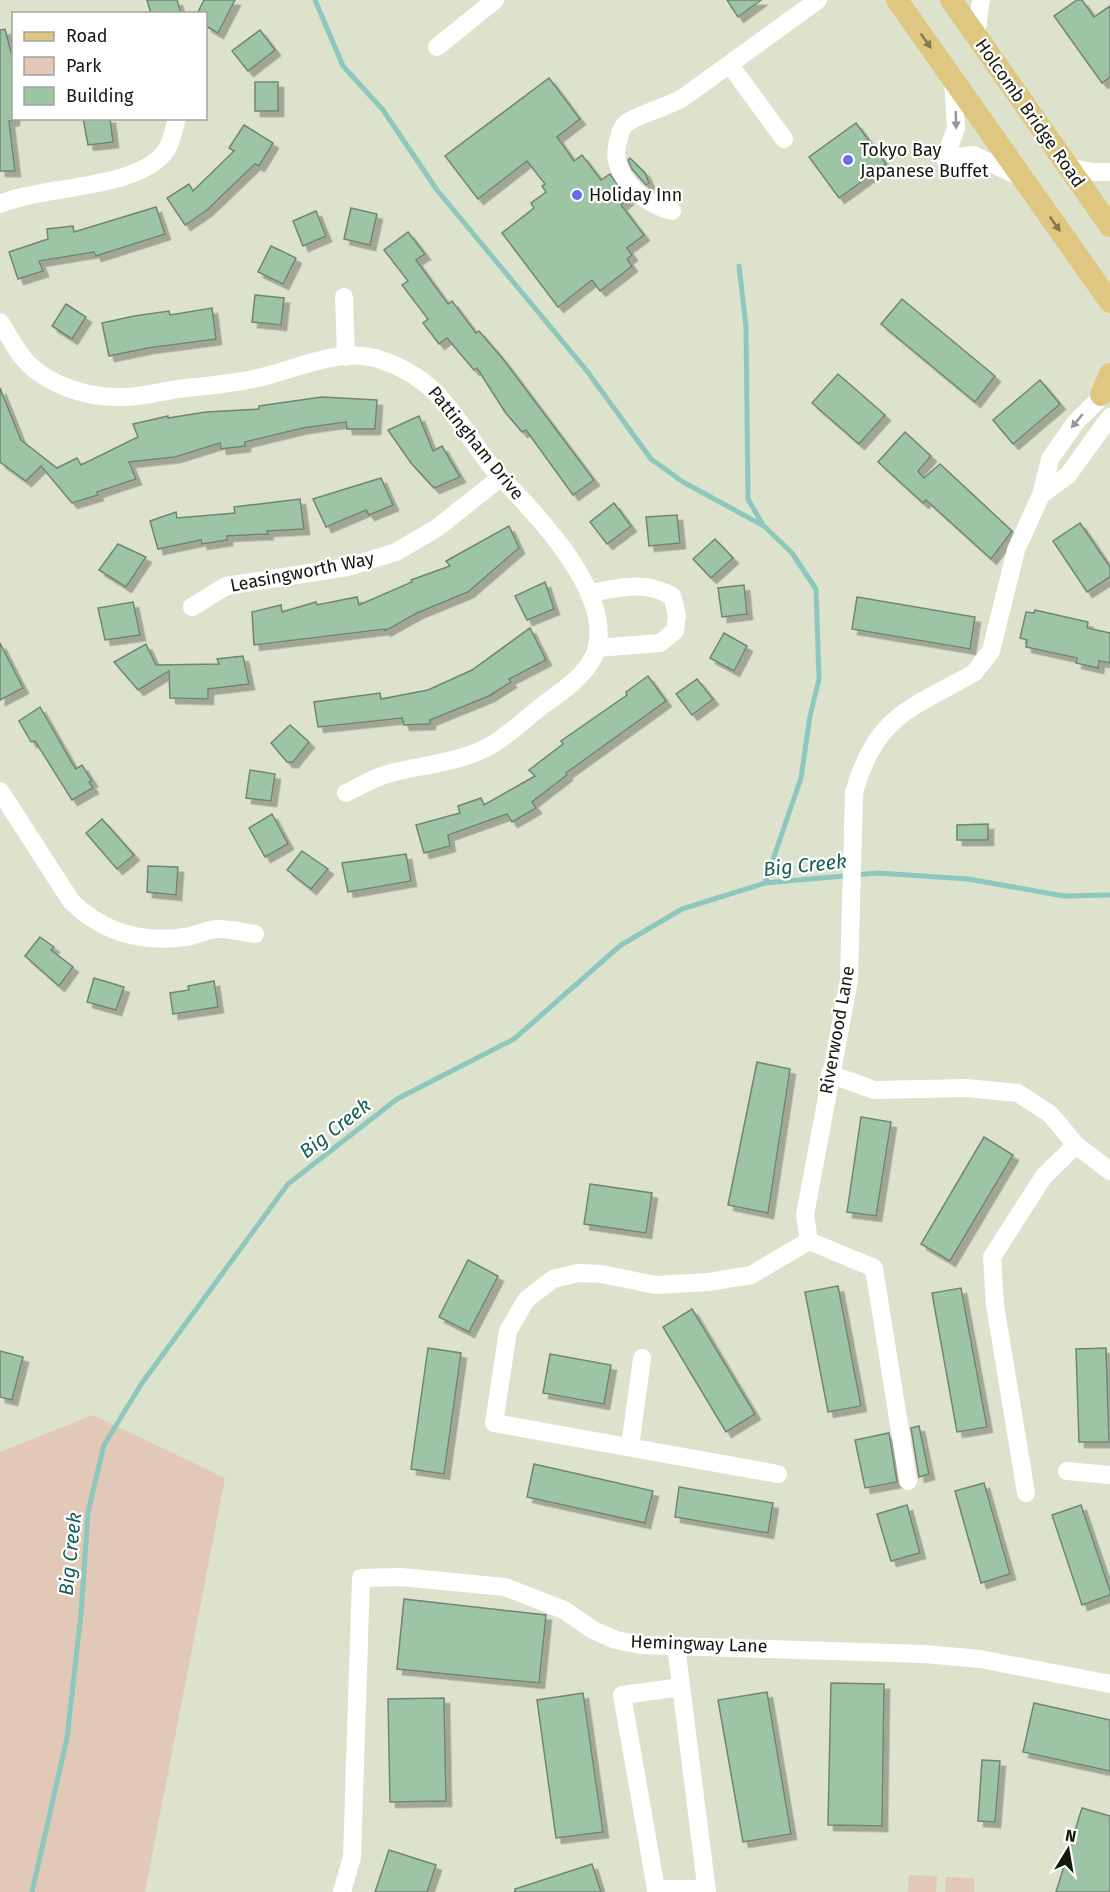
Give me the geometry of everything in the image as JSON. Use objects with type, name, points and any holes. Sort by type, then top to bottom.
[{"type":"main road","name":"Holcomb Bridge Road","points":[[951,0],[1110,226]]},
{"type":"main road","points":[[896,1],[1110,302]]},
{"type":"main road","points":[[1106,392],[1110,374]]},
{"type":"street","points":[[437,47],[495,0]]},
{"type":"street","points":[[672,211],[649,203],[621,173],[615,154],[621,131],[627,122],[672,104],[730,65],[818,0]]},
{"type":"street","points":[[976,35],[981,0]]},
{"type":"street","points":[[730,65],[783,139]]},
{"type":"street","points":[[953,79],[956,128],[945,159],[973,155],[1021,177]]},
{"type":"street","points":[[0,204],[17,197],[119,178],[145,169],[167,149],[176,120]]},
{"type":"street","points":[[1068,167],[1091,172],[1110,172]]},
{"type":"street","points":[[344,297],[346,357]]},
{"type":"street","name":"Pattingham Drive","points":[[0,322],[21,356],[40,374],[62,386],[86,394],[123,397],[258,379],[315,360],[346,357],[379,359],[427,383],[445,400],[500,478],[543,520],[590,593],[597,618],[597,648]]},
{"type":"street","name":"Riverwood Lane","points":[[809,1241],[805,1215],[849,980],[854,793],[862,764],[884,730],[898,715],[974,673],[991,651],[1016,550],[1041,495],[1050,459],[1076,422],[1106,392]]},
{"type":"street","name":"Riverwood Lane","points":[[1041,495],[1068,475],[1110,417]]},
{"type":"street","name":"Leasingworth Way","points":[[192,606],[225,586],[348,567],[396,552],[437,528],[500,478]]},
{"type":"street","points":[[346,793],[387,774],[460,758],[487,747],[573,682],[592,660],[597,648],[660,643],[675,631],[677,615],[672,596],[656,587],[634,586],[590,593]]},
{"type":"street","points":[[0,791],[71,901],[85,915],[102,926],[130,935],[161,940],[191,936],[216,928],[255,934]]},
{"type":"street","points":[[830,1074],[874,1090],[966,1088],[1018,1093],[1050,1114],[1076,1145],[1110,1171]]},
{"type":"street","points":[[1026,1493],[995,1305],[993,1257],[1044,1176],[1076,1145]]},
{"type":"street","points":[[778,1474],[494,1423],[508,1330],[526,1300],[553,1279],[578,1273],[602,1274],[655,1285],[708,1282],[751,1275],[809,1241],[874,1268],[908,1481]]},
{"type":"street","points":[[630,1447],[642,1358]]},
{"type":"street","points":[[1067,1471],[1110,1475]]},
{"type":"street","name":"Hemingway Lane","points":[[342,1892],[352,1857],[361,1578],[401,1577],[505,1587],[564,1610],[593,1630],[616,1640],[641,1645],[924,1654],[980,1659],[1110,1684]]},
{"type":"street","points":[[676,1646],[707,1891],[656,1889],[622,1695],[681,1687]]},
{"type":"green space","points":[[93,1415],[225,1478],[145,1892],[0,1892],[0,1452]]},
{"type":"green space","points":[[909,1875],[937,1876],[936,1892],[908,1892]]},
{"type":"green space","points":[[946,1877],[974,1878],[974,1892],[945,1892]]},
{"type":"building","points":[[147,0],[177,0],[180,12],[150,12]]},
{"type":"building","points":[[204,0],[235,0],[218,33],[207,27],[207,12],[198,12]]},
{"type":"building","points":[[727,0],[761,0],[738,17]]},
{"type":"building","points":[[1077,0],[1082,0],[1094,17],[1110,6],[1110,77],[1102,83],[1054,16]]},
{"type":"building","points":[[5,29],[12,56],[12,120],[14,120],[9,121],[15,171],[0,171],[0,30]]},
{"type":"building","points":[[260,30],[275,50],[248,71],[232,51]]},
{"type":"building","name":"Holiday Inn","points":[[549,78],[580,119],[557,137],[574,161],[582,155],[601,180],[610,174],[628,199],[621,205],[644,235],[627,248],[632,255],[627,259],[632,266],[600,291],[592,280],[558,307],[502,233],[534,208],[531,203],[546,192],[542,186],[545,184],[527,161],[478,199],[445,156]]},
{"type":"building","points":[[255,82],[278,82],[278,111],[255,111]]},
{"type":"building","points":[[83,120],[110,120],[113,142],[88,145]]},
{"type":"building","name":"Tokyo Bay Japanese Buffet","points":[[856,123],[886,164],[839,198],[809,157]]},
{"type":"building","points":[[244,125],[273,143],[259,166],[255,164],[206,211],[185,225],[167,198],[189,184],[193,191],[234,151],[229,148]]},
{"type":"building","points":[[630,158],[645,173],[649,183],[646,185],[632,169],[628,160]]},
{"type":"building","points":[[156,207],[165,234],[96,256],[94,252],[39,261],[43,271],[18,279],[9,252],[48,239],[47,229],[73,226],[74,232]]},
{"type":"building","points":[[351,208],[377,214],[370,245],[344,239]]},
{"type":"building","points":[[316,211],[326,236],[303,246],[293,221]]},
{"type":"building","points":[[408,232],[425,254],[416,260],[448,304],[452,301],[476,333],[479,331],[503,359],[594,480],[573,495],[526,430],[522,432],[505,412],[477,368],[474,370],[447,338],[439,344],[423,323],[428,319],[402,285],[408,281],[384,250]]},
{"type":"building","points":[[271,246],[296,258],[283,284],[258,272]]},
{"type":"building","points":[[255,295],[284,298],[281,325],[252,322]]},
{"type":"building","points":[[902,299],[995,376],[975,402],[881,324]]},
{"type":"building","points":[[66,304],[86,317],[72,339],[52,326]]},
{"type":"building","points":[[212,308],[216,339],[109,356],[102,323],[169,311],[170,315]]},
{"type":"building","points":[[838,374],[885,415],[859,444],[812,403]]},
{"type":"building","points":[[1040,380],[1060,404],[1013,444],[993,420]]},
{"type":"building","points":[[0,388],[21,440],[57,468],[77,458],[81,465],[138,437],[133,424],[168,416],[168,418],[206,412],[259,409],[259,406],[322,397],[377,400],[375,429],[347,429],[346,422],[303,428],[245,442],[245,446],[221,449],[220,443],[175,457],[129,462],[136,479],[72,503],[41,466],[26,481],[0,462]]},
{"type":"building","points":[[419,416],[433,451],[442,446],[460,477],[434,488],[411,463],[388,430]]},
{"type":"building","points":[[905,432],[931,456],[918,471],[924,478],[940,464],[1012,531],[991,559],[926,500],[923,503],[878,462]]},
{"type":"building","points":[[381,478],[393,505],[369,515],[366,510],[326,527],[313,499]]},
{"type":"building","points":[[300,499],[304,529],[227,536],[227,540],[202,544],[201,540],[158,549],[150,521],[176,512],[177,518],[235,513],[234,507]]},
{"type":"building","points":[[614,503],[631,526],[607,544],[590,522]]},
{"type":"building","points":[[677,515],[680,543],[649,546],[646,517]]},
{"type":"building","points":[[1080,523],[1110,567],[1110,577],[1087,592],[1053,541]]},
{"type":"building","points":[[509,526],[519,548],[468,592],[417,613],[385,631],[385,629],[254,645],[252,612],[281,605],[282,612],[316,602],[317,605],[357,597],[359,605],[412,582],[411,580],[450,566],[446,561]]},
{"type":"building","points":[[715,539],[733,558],[711,578],[693,559]]},
{"type":"building","points":[[118,544],[146,557],[126,587],[99,570]]},
{"type":"building","points":[[545,582],[554,609],[527,620],[515,596]]},
{"type":"building","points":[[744,585],[747,614],[722,617],[718,588]]},
{"type":"building","points":[[857,597],[975,617],[970,649],[852,629]]},
{"type":"building","points":[[133,602],[140,635],[105,640],[98,608]]},
{"type":"building","points":[[1035,610],[1088,622],[1087,628],[1110,633],[1110,663],[1099,661],[1098,668],[1076,663],[1077,658],[1026,647],[1027,640],[1020,638],[1026,612],[1034,613]]},
{"type":"building","points":[[530,628],[546,660],[509,679],[511,682],[489,696],[430,720],[430,724],[404,725],[402,718],[318,727],[314,702],[380,693],[381,699],[428,690],[472,670]]},
{"type":"building","points":[[724,633],[747,646],[734,671],[710,658]]},
{"type":"building","points":[[0,643],[23,688],[0,700]]},
{"type":"building","points":[[146,644],[156,665],[219,664],[217,659],[243,656],[249,684],[208,689],[208,699],[170,698],[169,671],[138,690],[114,662]]},
{"type":"building","points":[[648,676],[666,701],[566,773],[567,775],[532,802],[536,808],[512,822],[507,814],[448,835],[450,846],[424,853],[416,825],[460,813],[458,806],[481,798],[484,805],[535,776],[529,770],[563,744],[561,741],[627,695],[626,692]]},
{"type":"building","points":[[697,679],[713,699],[692,715],[676,694]]},
{"type":"building","points":[[40,707],[76,769],[82,765],[92,781],[89,782],[93,788],[72,800],[35,741],[31,742],[19,721]]},
{"type":"building","points":[[290,725],[309,742],[293,762],[287,762],[271,743]]},
{"type":"building","points":[[250,770],[275,774],[271,801],[246,798]]},
{"type":"building","points":[[272,814],[288,844],[265,857],[249,828]]},
{"type":"building","points":[[102,819],[134,855],[117,869],[86,833]]},
{"type":"building","points":[[988,824],[988,840],[957,840],[957,825]]},
{"type":"building","points":[[302,851],[328,869],[311,889],[287,870]]},
{"type":"building","points":[[406,854],[411,881],[348,892],[342,863]]},
{"type":"building","points":[[148,866],[178,867],[176,895],[147,892]]},
{"type":"building","points":[[40,937],[54,947],[51,950],[73,967],[59,986],[25,956]]},
{"type":"building","points":[[94,978],[124,987],[116,1010],[87,1002]]},
{"type":"building","points":[[214,981],[218,1007],[173,1014],[170,993],[189,990],[188,986]]},
{"type":"building","points":[[757,1062],[790,1069],[768,1213],[728,1205]]},
{"type":"building","points":[[861,1117],[891,1122],[876,1216],[847,1212]]},
{"type":"building","points":[[984,1137],[1013,1155],[950,1261],[921,1244]]},
{"type":"building","points":[[590,1184],[652,1193],[646,1233],[584,1224]]},
{"type":"building","points":[[468,1260],[498,1276],[469,1332],[439,1317]]},
{"type":"building","points":[[838,1286],[861,1406],[828,1412],[805,1292]]},
{"type":"building","points":[[961,1288],[987,1427],[957,1432],[932,1293]]},
{"type":"building","points":[[692,1309],[755,1414],[726,1432],[663,1327]]},
{"type":"building","points":[[428,1348],[461,1353],[444,1474],[411,1469]]},
{"type":"building","points":[[1106,1348],[1109,1442],[1079,1442],[1076,1349]]},
{"type":"building","points":[[0,1351],[23,1357],[12,1400],[0,1397]]},
{"type":"building","points":[[550,1354],[611,1365],[604,1404],[543,1393]]},
{"type":"building","points":[[919,1426],[929,1474],[919,1477],[911,1428]]},
{"type":"building","points":[[889,1433],[897,1482],[865,1488],[855,1440]]},
{"type":"building","points":[[534,1464],[653,1491],[645,1523],[527,1497]]},
{"type":"building","points":[[984,1483],[1010,1574],[981,1583],[955,1491]]},
{"type":"building","points":[[679,1487],[773,1503],[768,1533],[675,1517]]},
{"type":"building","points":[[907,1505],[920,1553],[891,1561],[877,1514]]},
{"type":"building","points":[[1081,1505],[1110,1591],[1110,1595],[1082,1605],[1052,1515]]},
{"type":"building","points":[[404,1599],[546,1615],[539,1683],[397,1669]]},
{"type":"building","points":[[831,1683],[884,1684],[882,1826],[828,1825]]},
{"type":"building","points":[[767,1692],[791,1834],[743,1842],[718,1700]]},
{"type":"building","points":[[583,1693],[603,1832],[556,1838],[537,1700]]},
{"type":"building","points":[[444,1698],[446,1801],[390,1802],[388,1699]]},
{"type":"building","points":[[1034,1703],[1110,1720],[1110,1771],[1023,1752]]},
{"type":"building","points":[[982,1760],[1000,1761],[995,1822],[978,1821]]},
{"type":"building","points":[[1082,1808],[1110,1816],[1110,1892],[1056,1892]]},
{"type":"building","points":[[389,1850],[436,1865],[427,1892],[375,1892]]},
{"type":"building","points":[[592,1864],[601,1892],[515,1892],[515,1889]]},
{"type":"waterway","points":[[315,0],[343,66],[383,110],[437,190],[587,371],[651,459],[683,482],[764,526],[792,553],[816,589],[819,679],[810,716],[801,778],[765,883]]},
{"type":"waterway","points":[[739,266],[746,327],[748,499],[763,525]]},
{"type":"waterway","name":"Big Creek","points":[[32,1892],[67,1738],[81,1614],[88,1512],[104,1445],[142,1383],[288,1184],[397,1099],[514,1039],[621,945],[682,909],[765,883],[878,873],[968,879],[1064,896],[1110,895]]},
{"type":"place","name":"Tokyo Bay Japanese Buffet","points":[[848,160]]},
{"type":"place","name":"Holiday Inn","points":[[577,195]]}]
